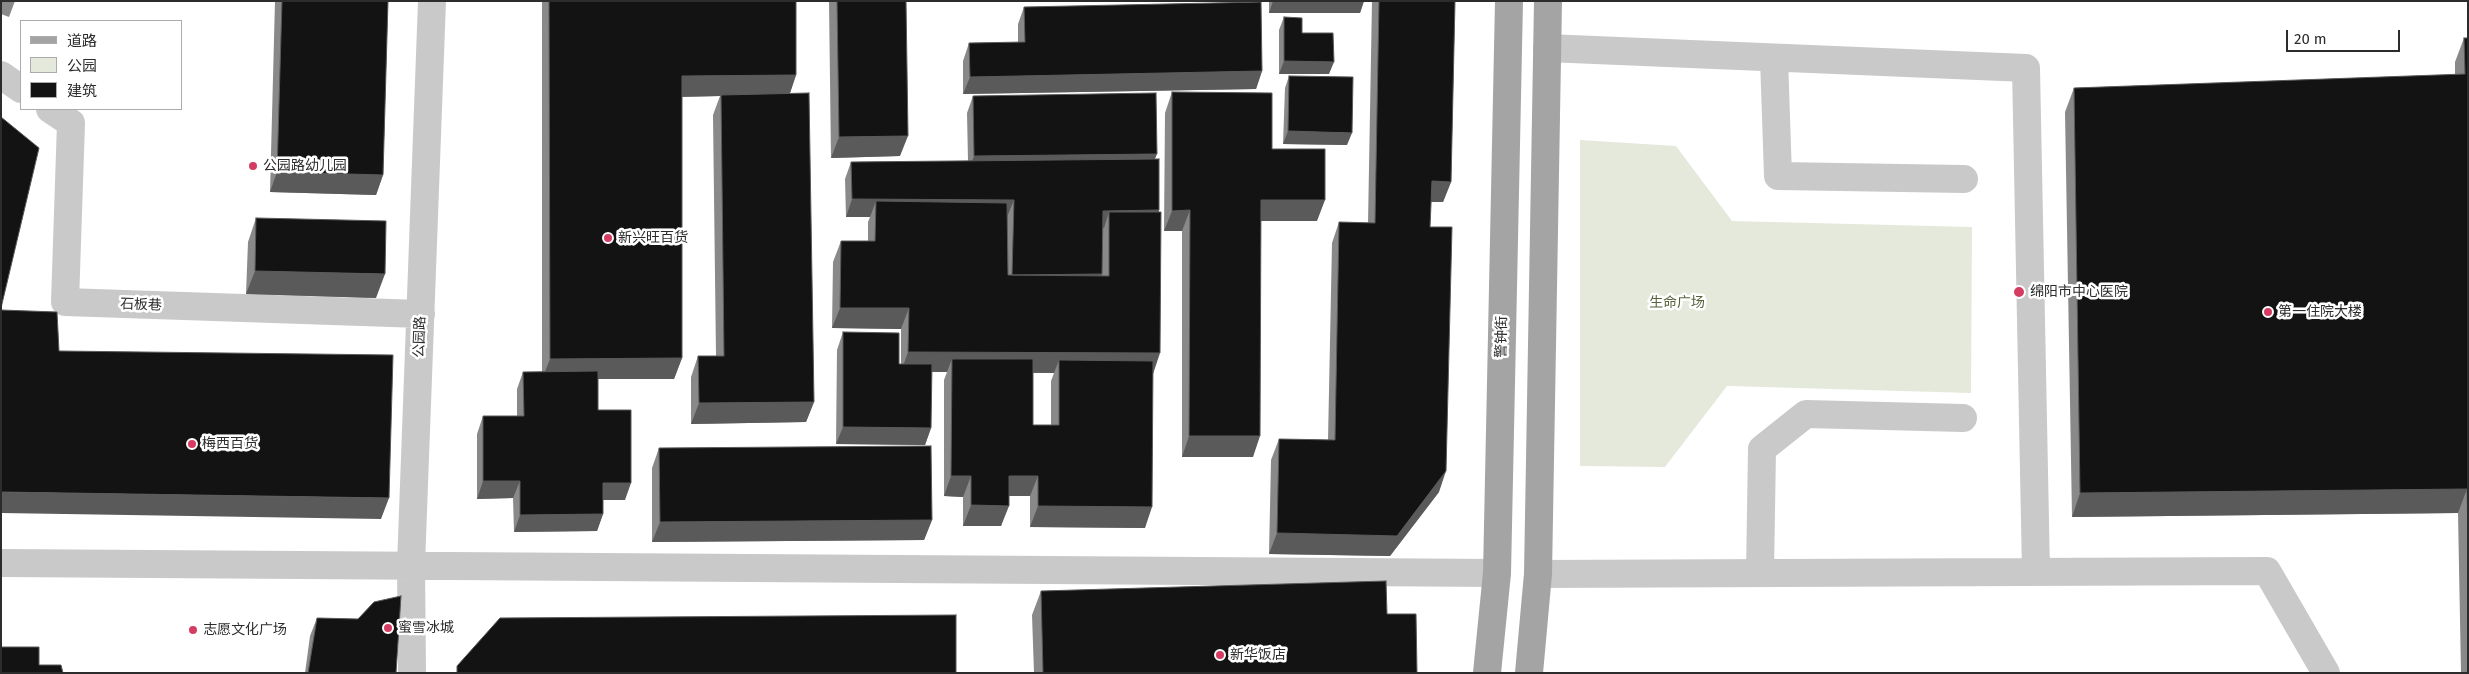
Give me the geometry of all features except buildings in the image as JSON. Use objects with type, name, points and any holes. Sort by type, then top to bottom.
[{"type":"main road","name":"警钟街","points":[[1487,673],[1497,573],[1509,1]]},
{"type":"main road","points":[[1528,673],[1538,574],[1548,1]]},
{"type":"street","name":"公园路","points":[[412,673],[411,565],[432,1]]},
{"type":"street","points":[[1547,48],[2026,68],[2036,572]]},
{"type":"street","points":[[1774,58],[1778,176],[1964,179]]},
{"type":"street","points":[[1,75],[20,88]]},
{"type":"street","name":"石板巷","points":[[52,110],[71,122],[65,302],[421,314]]},
{"type":"street","points":[[1760,573],[1762,449],[1806,414],[1963,418]]},
{"type":"street","points":[[1,563],[1497,573]]},
{"type":"street","points":[[1538,574],[2267,571],[2326,673]]},
{"type":"green space","name":"生命广场","points":[[1580,140],[1676,146],[1732,221],[1972,227],[1971,393],[1727,386],[1665,467],[1580,466]]},
{"type":"place","name":"公园路幼儿园","points":[[253,166]]},
{"type":"place","name":"新兴旺百货","points":[[608,238]]},
{"type":"place","name":"绵阳市中心医院","points":[[2019,292]]},
{"type":"place","name":"第一住院大楼","points":[[2268,312]]},
{"type":"place","name":"梅西百货","points":[[192,444]]},
{"type":"place","name":"蜜雪冰城","points":[[388,628]]},
{"type":"place","name":"志愿文化广场","points":[[193,630]]},
{"type":"place","name":"新华饭店","points":[[1220,655]]}]
